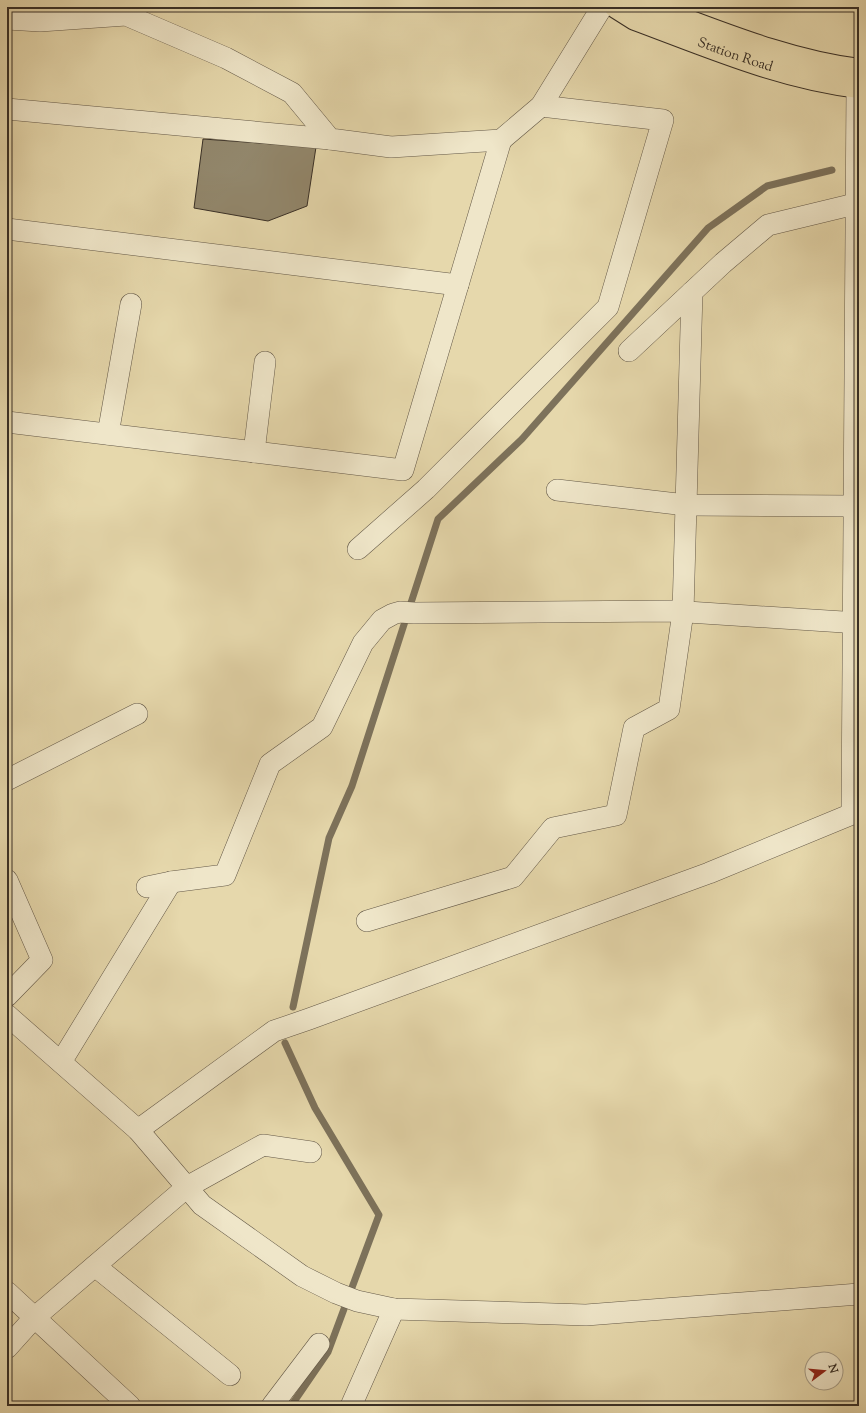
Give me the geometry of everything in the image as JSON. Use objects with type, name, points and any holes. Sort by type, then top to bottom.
[{"type":"main road","name":"Station Road","points":[[616,7],[635,19],[758,65],[833,84],[858,81]]},
{"type":"main road","name":"Station Road","points":[[651,7],[763,48],[836,67],[858,81]]},
{"type":"street","points":[[7,422],[403,470],[501,140],[542,106],[602,7]]},
{"type":"street","points":[[7,19],[40,21],[126,15],[226,58],[292,93],[330,139]]},
{"type":"street","points":[[138,1130],[274,1031],[709,873],[855,814],[856,624],[854,506],[856,477],[858,81]]},
{"type":"street","points":[[358,549],[426,489],[608,307],[663,120],[542,106]]},
{"type":"street","points":[[7,108],[330,139],[391,147],[501,140]]},
{"type":"street","points":[[629,351],[723,263],[768,225],[857,203]]},
{"type":"street","points":[[7,229],[458,285]]},
{"type":"street","points":[[367,921],[513,877],[553,828],[616,815],[634,728],[669,709],[683,612],[692,292]]},
{"type":"street","points":[[108,434],[131,304]]},
{"type":"street","points":[[254,452],[265,362]]},
{"type":"street","points":[[557,490],[686,505],[854,506]]},
{"type":"street","points":[[147,887],[171,882],[225,875],[270,764],[322,727],[363,643],[382,620],[393,614],[407,612],[683,612],[856,624]]},
{"type":"street","points":[[7,780],[137,714]]},
{"type":"street","points":[[7,880],[42,960],[7,996]]},
{"type":"street","points":[[61,1062],[171,882]]},
{"type":"street","points":[[7,1015],[138,1130],[202,1205],[302,1276],[336,1293],[357,1301],[394,1309],[586,1315],[859,1294]]},
{"type":"street","points":[[7,1348],[34,1318],[188,1187],[263,1145],[311,1152]]},
{"type":"street","points":[[95,1266],[230,1376]]},
{"type":"street","points":[[7,1292],[130,1406]]},
{"type":"street","points":[[351,1406],[394,1309]]},
{"type":"street","points":[[272,1406],[319,1344]]},
{"type":"building","points":[[203,139],[316,147],[307,206],[268,221],[194,208]]},
{"type":"waterway","points":[[293,1007],[329,838],[352,786],[438,519],[522,439],[708,228],[767,186],[832,170]]},
{"type":"waterway","points":[[285,1043],[315,1108],[379,1215],[328,1352],[291,1406]]}]
